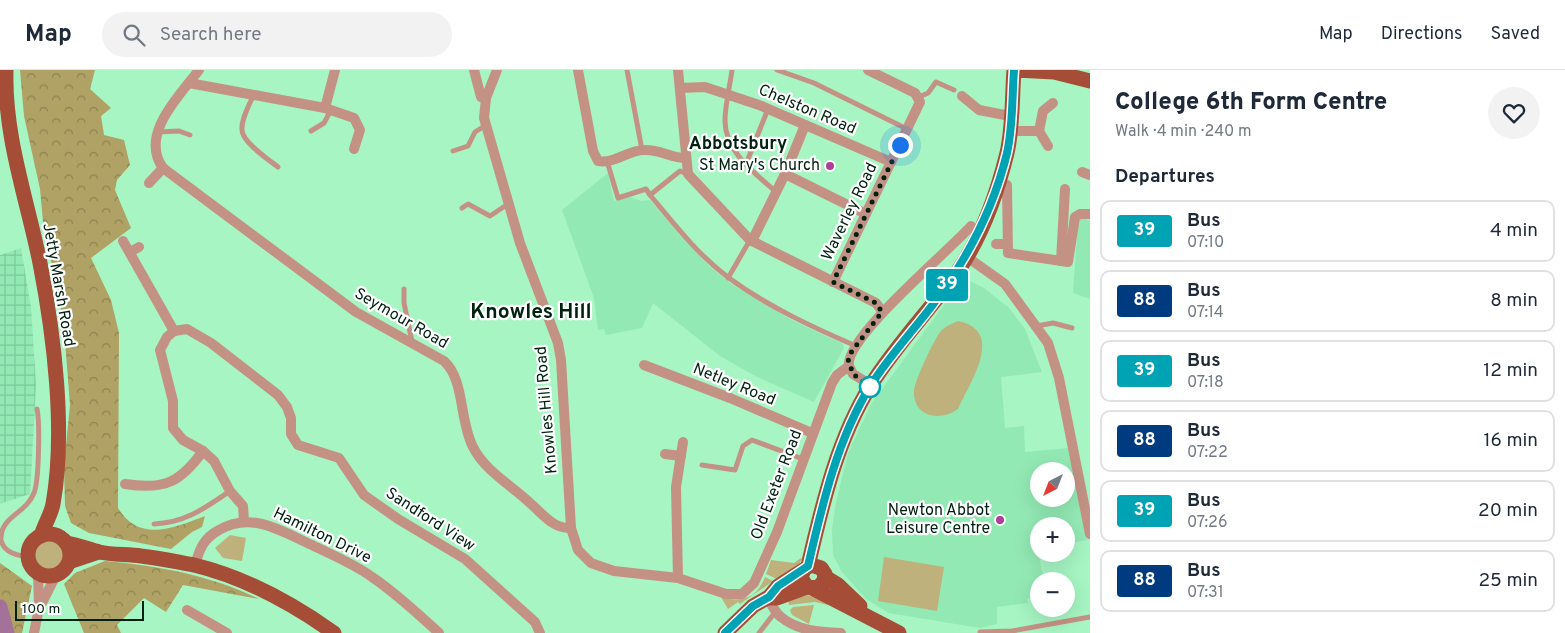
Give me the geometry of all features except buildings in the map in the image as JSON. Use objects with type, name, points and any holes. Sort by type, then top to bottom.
[{"type":"main road","name":"Jetty Marsh Road","points":[[6,70],[5,94],[12,144],[40,264],[56,387],[59,441],[52,507],[54,538]]},
{"type":"main road","points":[[725,633],[753,606],[768,598],[777,598],[812,576],[823,505],[845,438],[871,385],[967,257],[984,224],[1007,152],[1014,70],[1054,72],[1090,81]]},
{"type":"main road","points":[[54,538],[70,552],[69,562],[64,570],[56,575],[47,576],[38,573],[33,568],[28,557],[32,544],[54,538],[88,547],[99,552],[142,556],[196,566],[250,585],[306,613],[334,633]]},
{"type":"main road","points":[[69,562],[99,552]]},
{"type":"main road","points":[[812,576],[838,585],[872,618],[899,633]]},
{"type":"street","points":[[149,183],[164,168],[154,150],[158,132],[170,109],[198,70]]},
{"type":"street","points":[[328,109],[335,70]]},
{"type":"street","points":[[474,70],[481,97],[486,98]]},
{"type":"street","name":"Knowles Hill Road","points":[[498,70],[486,98],[484,111],[486,125],[520,243],[548,316],[561,360],[571,528],[578,550],[591,563],[614,570],[678,578],[718,592]]},
{"type":"street","points":[[578,70],[593,151],[598,161],[607,161],[642,150],[657,151],[675,158],[686,158]]},
{"type":"street","points":[[678,70],[688,174],[751,241],[876,303],[882,312]]},
{"type":"street","points":[[868,70],[906,88],[919,99]]},
{"type":"street","points":[[189,83],[328,109],[354,118],[360,130],[359,139],[354,149]]},
{"type":"street","name":"Chelston Road","points":[[680,88],[705,88],[729,95],[768,109],[891,162]]},
{"type":"street","points":[[958,93],[980,110],[1010,124],[1039,131]]},
{"type":"street","name":"Waverley Road","points":[[833,282],[907,129],[919,99]]},
{"type":"street","points":[[1048,146],[1039,131],[1043,111],[1053,103]]},
{"type":"street","points":[[751,241],[785,174],[805,125]]},
{"type":"street","name":"Seymour Road","points":[[164,168],[356,312],[444,361],[452,368],[457,378],[464,427],[483,463],[555,525],[571,528]]},
{"type":"street","points":[[785,174],[866,214]]},
{"type":"street","points":[[1007,185],[1001,244],[1008,253],[1068,262],[1075,217],[1080,214],[1090,214]]},
{"type":"street","points":[[1061,261],[1065,189]]},
{"type":"street","name":"Old Exeter Road","points":[[718,592],[742,594],[754,583],[777,532],[832,383],[837,375],[849,366],[848,359],[856,346],[882,312],[950,249],[971,226]]},
{"type":"street","points":[[123,241],[174,331],[167,337],[160,350],[173,401],[173,428],[183,440],[203,451],[214,461],[230,491],[243,506],[244,521]]},
{"type":"street","points":[[130,252],[140,247]]},
{"type":"street","points":[[967,257],[1005,284],[1048,343],[1060,378],[1085,477],[1090,534]]},
{"type":"street","name":"Sandford View","points":[[174,331],[187,329],[211,343],[278,395],[287,407],[291,418],[292,434],[298,445],[339,458],[364,495],[398,519],[465,559],[535,622],[541,633]]},
{"type":"street","name":"Netley Road","points":[[644,366],[730,398],[812,433]]},
{"type":"street","points":[[849,366],[853,374],[871,385]]},
{"type":"street","points":[[678,578],[676,487],[683,442]]},
{"type":"street","points":[[126,484],[143,487],[170,483],[196,461],[203,451]]},
{"type":"street","points":[[665,454],[681,456]]},
{"type":"street","name":"Hamilton Drive","points":[[196,566],[202,543],[216,531],[232,522],[261,523],[346,562],[372,577],[440,633]]},
{"type":"street","points":[[34,633],[39,608],[38,573]]},
{"type":"street","points":[[39,608],[56,575]]},
{"type":"street","points":[[768,598],[781,618],[798,626],[821,633],[841,633]]},
{"type":"street","points":[[187,610],[228,633]]},
{"type":"lane","points":[[627,70],[642,150]]},
{"type":"lane","points":[[732,70],[724,120],[726,133],[730,144],[746,164],[776,192]]},
{"type":"lane","points":[[777,70],[821,87],[907,129]]},
{"type":"lane","points":[[919,99],[936,82],[958,93]]},
{"type":"lane","points":[[253,96],[244,119],[242,130],[244,138],[278,167]]},
{"type":"lane","points":[[311,131],[324,123],[328,109]]},
{"type":"lane","points":[[746,164],[768,109]]},
{"type":"lane","points":[[453,151],[468,146],[475,132],[486,125]]},
{"type":"lane","points":[[158,132],[179,132],[190,135]]},
{"type":"lane","points":[[607,161],[618,198],[646,189],[680,231],[727,279],[779,309],[856,346]]},
{"type":"lane","points":[[650,195],[680,171],[688,174]]},
{"type":"lane","points":[[462,208],[468,204],[490,216],[508,204]]},
{"type":"lane","points":[[727,279],[751,241]]},
{"type":"lane","points":[[404,289],[408,331],[413,345]]},
{"type":"lane","points":[[1037,326],[1053,323],[1072,328]]},
{"type":"lane","points":[[28,557],[8,551],[2,544],[0,532],[2,525],[28,504],[35,492],[38,459],[36,409]]},
{"type":"lane","points":[[702,466],[735,470],[743,446],[752,440],[803,459]]},
{"type":"lane","points":[[154,524],[172,524],[191,517],[230,491]]},
{"type":"lane","points":[[759,633],[776,611]]},
{"type":"lane","points":[[980,632],[1012,631],[1090,617]]},
{"type":"shaded area","points":[[608,173],[614,201],[631,197],[641,201],[650,200],[709,266],[730,283],[790,319],[843,344],[844,348],[814,402],[757,377],[720,356],[653,303],[642,328],[606,335],[604,329],[598,330],[594,298],[562,210]]},
{"type":"shaded area","points":[[1084,218],[1090,221],[1090,299],[1073,293],[1078,221]]},
{"type":"shaded area","points":[[21,248],[31,307],[36,385],[30,494],[0,504],[0,255]]},
{"type":"shaded area","points":[[968,280],[984,288],[1009,308],[1025,329],[1042,372],[1001,377],[1005,428],[1024,426],[1025,452],[1068,448],[1071,462],[1030,462],[1030,508],[1075,508],[1075,482],[1087,540],[1075,542],[1075,517],[1030,517],[1030,562],[1040,562],[1042,572],[1030,572],[1030,598],[1027,599],[1028,603],[997,607],[997,624],[980,628],[889,613],[866,599],[842,572],[833,555],[832,529],[836,502],[848,453],[871,404],[949,298]]},
{"type":"shaded area","points":[[958,321],[972,327],[980,335],[982,346],[976,372],[958,409],[943,415],[929,415],[918,407],[915,400],[914,391],[917,379],[938,335],[945,328]]},
{"type":"shaded area","points":[[230,535],[246,538],[242,561],[223,558],[215,548]]},
{"type":"shaded area","points":[[49,539],[55,540],[60,544],[64,549],[64,561],[60,566],[55,570],[49,571],[43,570],[38,566],[34,561],[33,555],[34,549],[38,544],[43,540]]},
{"type":"shaded area","points":[[884,557],[944,567],[937,611],[878,601]]},
{"type":"shaded area","points":[[801,558],[797,567],[777,579],[766,574],[771,560],[794,563]]},
{"type":"shaded area","points":[[765,577],[773,581],[740,604],[738,602],[728,609],[721,597],[742,599],[748,597],[758,590]]},
{"type":"shaded area","points":[[808,595],[829,603],[828,605],[815,602],[789,605],[788,599]]},
{"type":"shaded area","points":[[814,605],[809,624],[792,615],[790,610],[793,607]]},
{"type":"green space","points":[[20,70],[95,70],[90,89],[111,108],[101,116],[104,135],[124,140],[130,165],[117,180],[115,190],[131,228],[91,258],[111,300],[119,333],[118,508],[126,519],[136,526],[147,529],[169,528],[205,516],[202,527],[192,532],[171,549],[89,533],[71,523],[65,506],[64,465],[70,405],[65,341],[59,294],[44,232],[40,189],[24,116]]},
{"type":"green space","points":[[105,561],[184,573],[222,584],[259,599],[183,585],[166,612],[144,598],[117,625],[121,633],[84,633],[64,584],[75,573]]},
{"type":"green space","points":[[0,563],[32,586],[22,633],[0,633]]},
{"type":"waterway","points":[[0,607],[7,633]]},
{"type":"bus line","name":"39","points":[[725,633],[753,606],[769,597],[778,586],[803,572],[808,566],[816,526],[845,438],[864,398],[887,362],[932,306],[973,247],[994,197],[1007,152],[1014,70]]},
{"type":"place","name":"St Mary's Church","points":[[830,166]]},
{"type":"place","name":"Newton Abbot Leisure Centre","points":[[1000,520]]},
{"type":"district","name":"Abbotsbury","points":[[738,144]]},
{"type":"district","name":"Knowles Hill","points":[[531,312]]},
{"type":"route","points":[[870,387],[871,385],[853,374],[848,359],[882,312],[876,303],[833,282],[900,145]]}]
